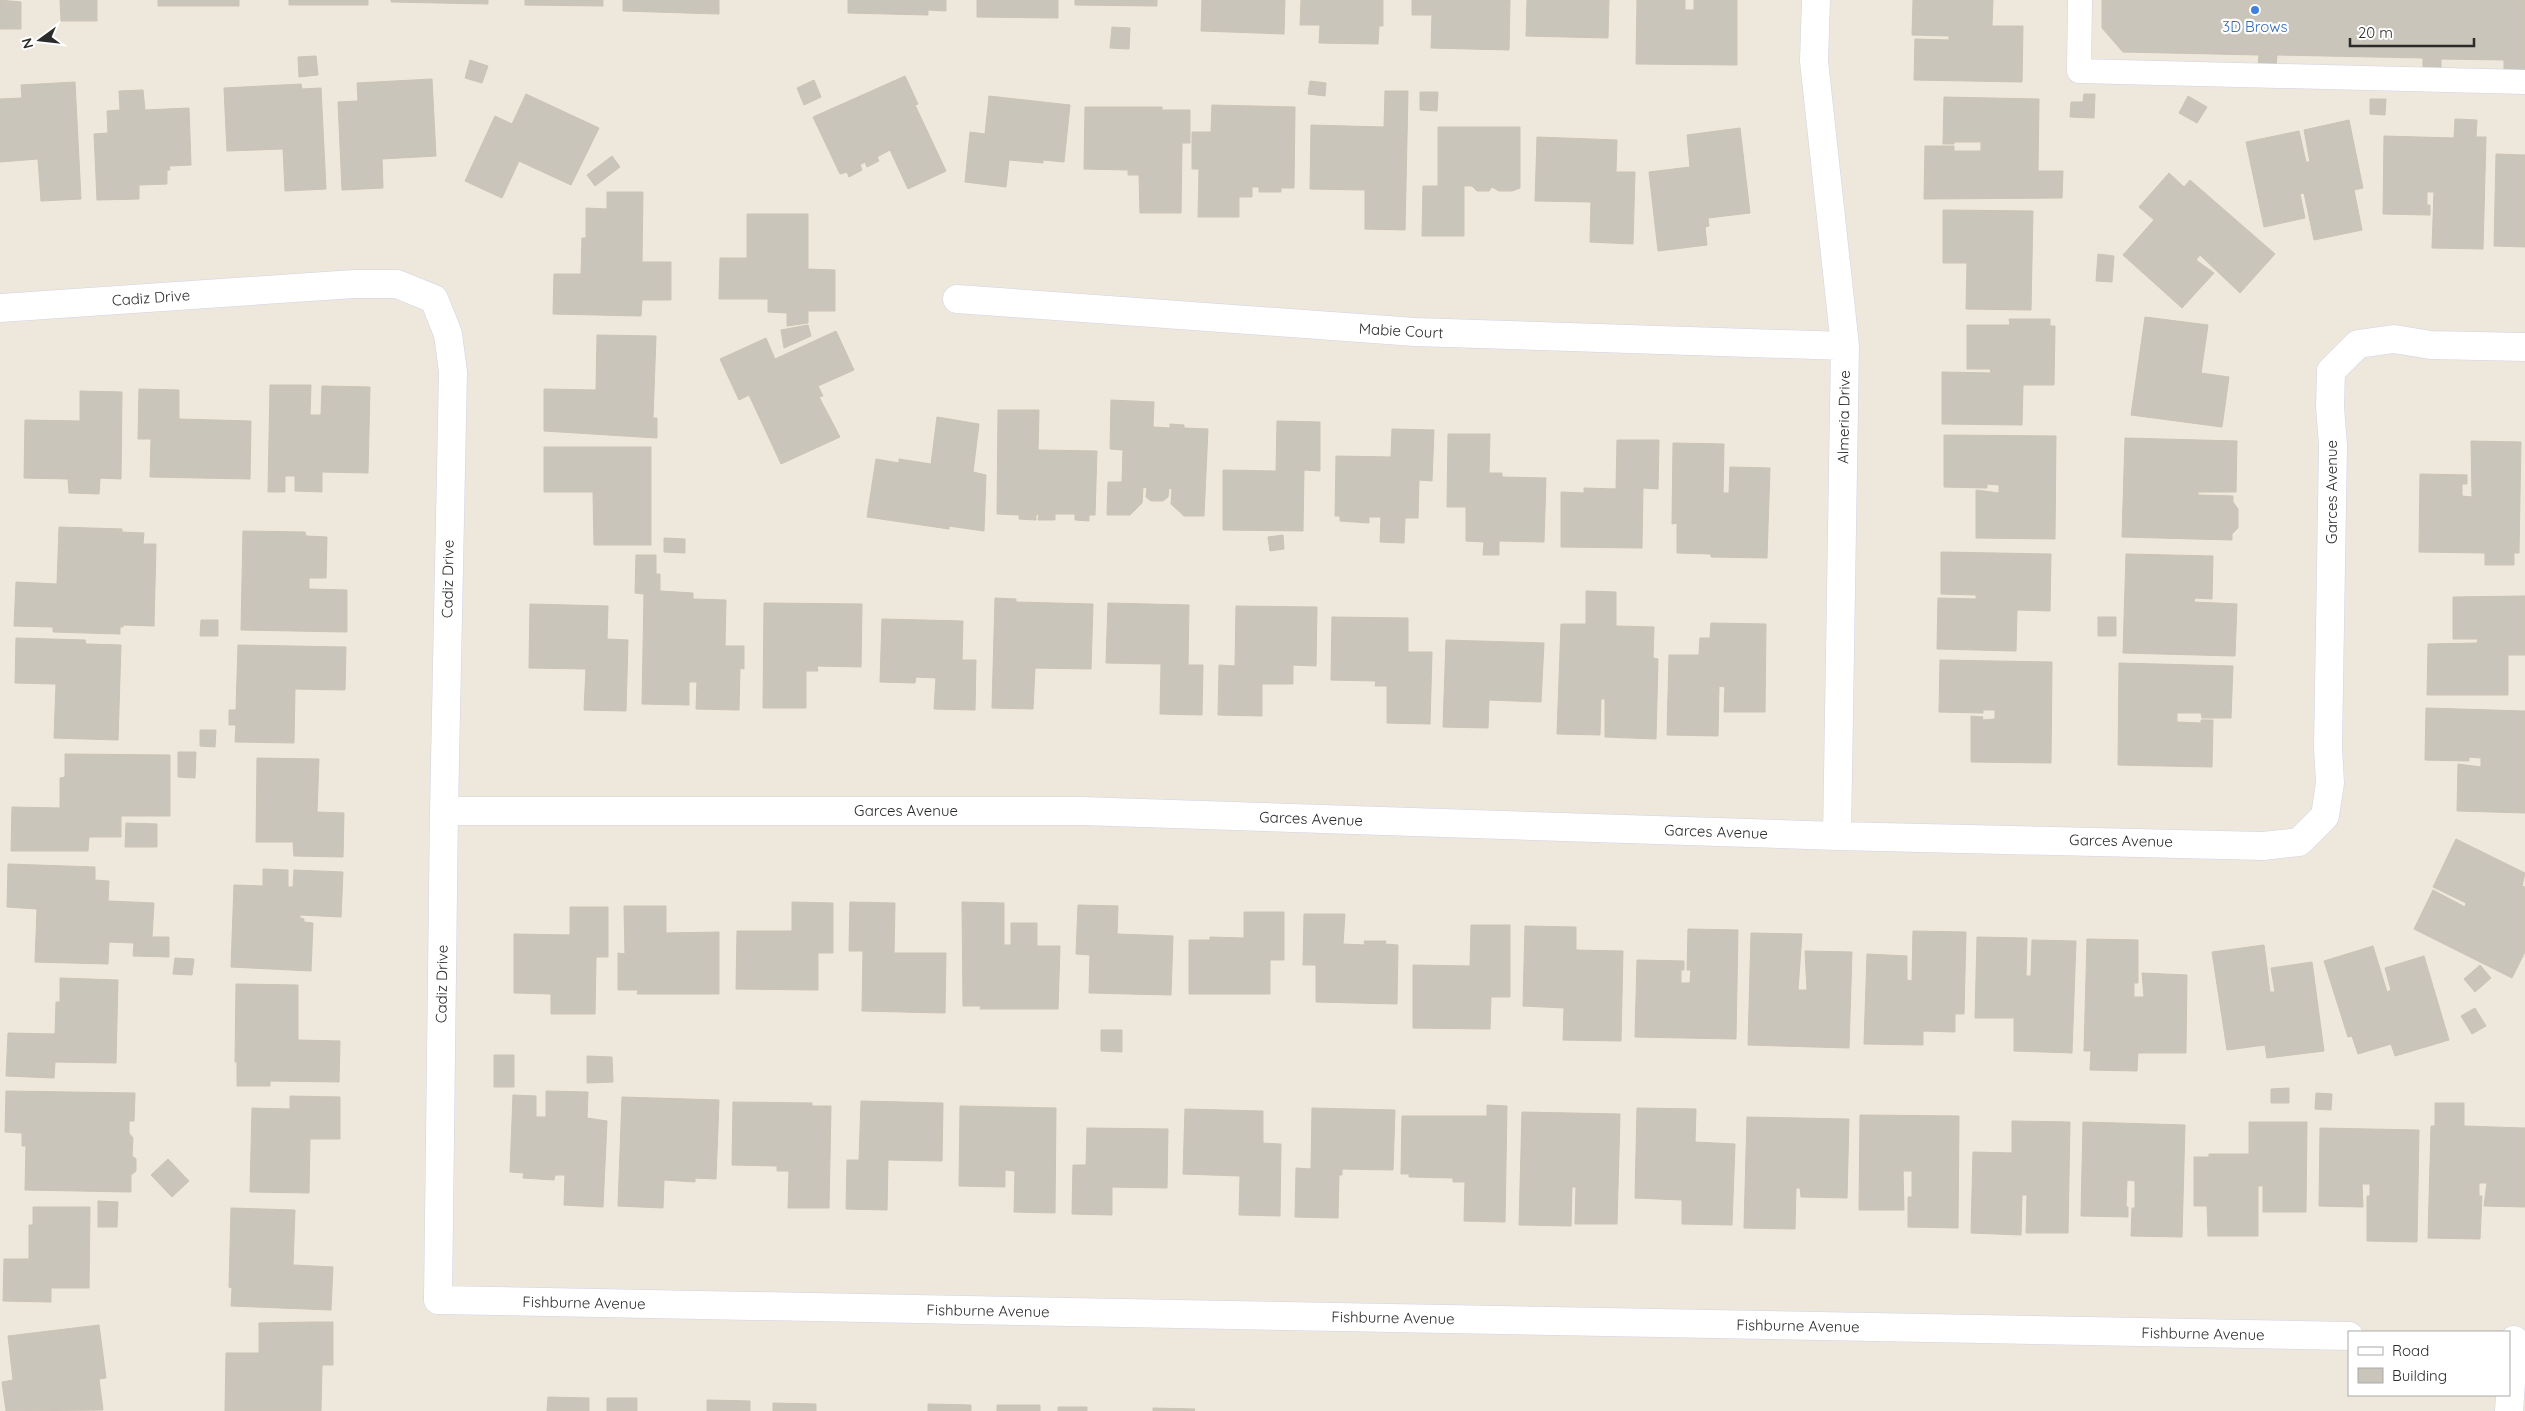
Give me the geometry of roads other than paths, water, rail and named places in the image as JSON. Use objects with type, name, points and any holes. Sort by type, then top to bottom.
[{"type":"street","name":"Almeria Drive","points":[[1816,0],[1814,61],[1845,346],[1837,836]]},
{"type":"street","name":"Cadiz Drive","points":[[0,308],[354,284],[397,284],[434,299],[448,334],[453,372],[444,811],[438,1300]]},
{"type":"street","name":"Mabie Court","points":[[957,299],[1415,332],[1845,346]]},
{"type":"street","name":"Garces Avenue","points":[[444,811],[1081,811],[1837,836],[2262,846],[2299,842],[2325,816],[2330,783],[2328,747],[2334,445],[2330,407],[2331,371],[2358,344],[2394,339],[2431,345],[2525,347]]},
{"type":"street","name":"Fishburne Avenue","points":[[438,1300],[2348,1336]]},
{"type":"street","points":[[2510,1411],[2516,1340]]},
{"type":"lane","points":[[2080,0],[2079,71],[2525,82]]},
{"type":"place","name":"3D Brows","points":[[2255,10]]}]
